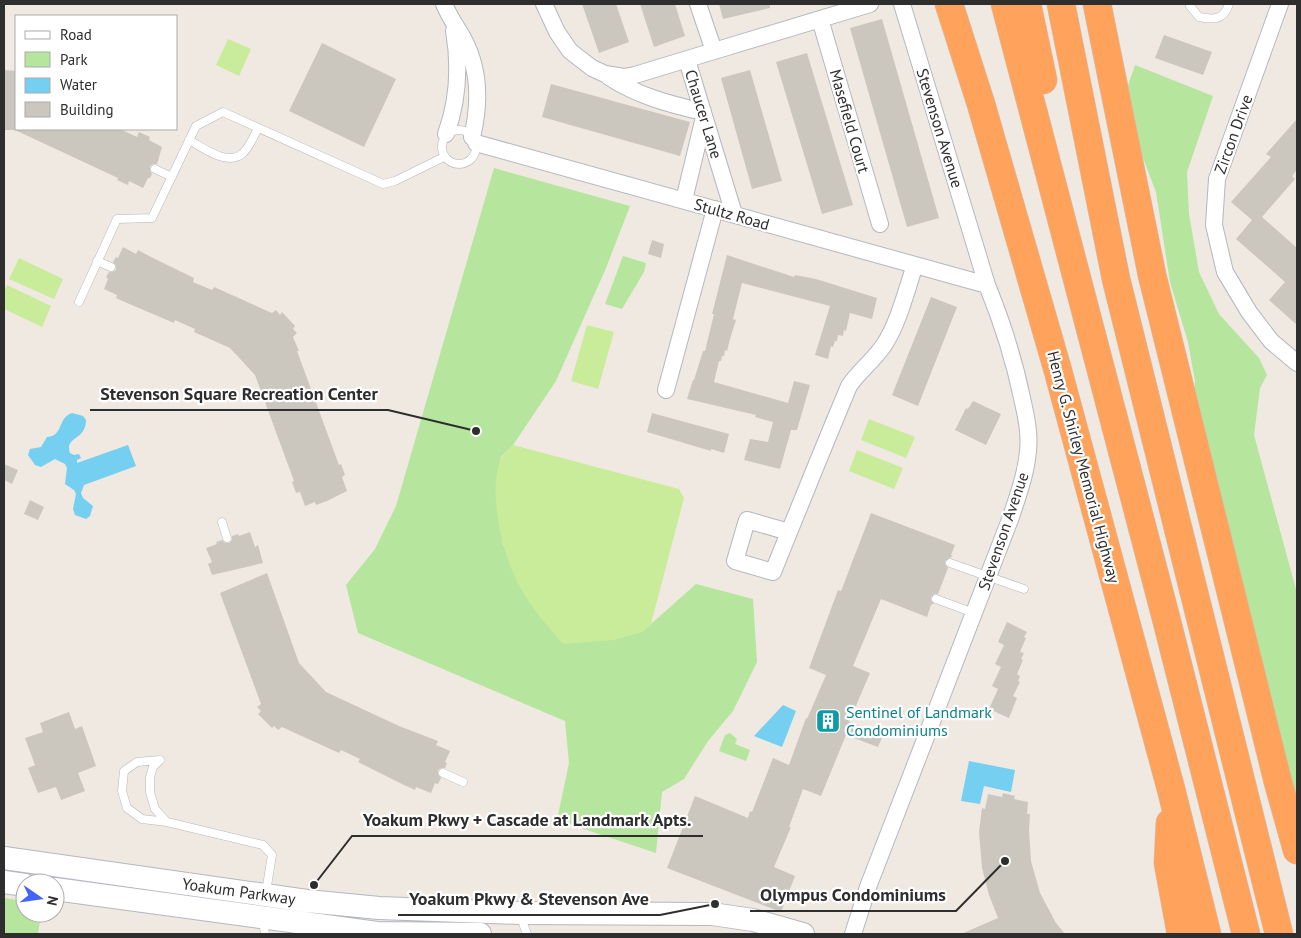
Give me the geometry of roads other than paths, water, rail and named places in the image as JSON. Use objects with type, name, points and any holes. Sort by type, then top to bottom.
[{"type":"highway","name":"Henry G. Shirley Memorial Highway","points":[[949,4],[981,104],[1058,371],[1171,789],[1207,934]]},
{"type":"highway","points":[[1005,4],[1246,934]]},
{"type":"highway","points":[[1027,4],[1059,152],[1063,222]]},
{"type":"highway","points":[[1060,4],[1116,278],[1280,934]]},
{"type":"highway","points":[[1098,4],[1154,283],[1278,782],[1297,850]]},
{"type":"highway","points":[[1171,789],[1168,863],[1181,934]]},
{"type":"street","points":[[444,4],[452,22],[463,38],[476,72],[478,89],[474,140]]},
{"type":"street","points":[[544,4],[557,32],[570,51],[592,68],[624,87],[642,95],[704,115],[684,200]]},
{"type":"street","name":"Chaucer Lane","points":[[698,4],[714,51],[687,60],[734,214]]},
{"type":"street","points":[[714,51],[870,4]]},
{"type":"street","name":"Stevenson Avenue","points":[[853,934],[868,887],[1021,487],[1028,449],[1028,424],[1019,381],[1004,328],[987,285],[902,4]]},
{"type":"street","name":"Zircon Drive","points":[[1280,4],[1217,179],[1214,225],[1225,272],[1248,312],[1271,341],[1297,363]]},
{"type":"street","name":"Masefield Court","points":[[820,19],[880,224]]},
{"type":"street","points":[[446,134],[454,110],[458,74],[457,52],[452,22]]},
{"type":"street","points":[[605,74],[624,77],[687,60]]},
{"type":"street","name":"Stultz Road","points":[[474,140],[987,285]]},
{"type":"street","points":[[666,390],[715,209]]},
{"type":"street","points":[[789,532],[850,386],[856,375],[879,352],[889,337],[915,265]]},
{"type":"street","name":"Yoakum Parkway","points":[[4,858],[264,912],[377,933],[480,934]]},
{"type":"street","name":"Yoakum Parkway","points":[[65,890],[264,912],[379,908],[519,913],[712,914],[753,920],[803,934]]},
{"type":"lane","points":[[1190,4],[1200,18],[1214,20],[1226,12],[1230,4]]},
{"type":"lane","points":[[79,302],[117,219],[152,218],[196,126],[223,112],[383,184],[395,182],[444,157]]},
{"type":"lane","points":[[189,140],[224,158],[238,158],[246,150],[258,128]]},
{"type":"lane","points":[[458,129],[470,133],[474,140],[474,155],[465,164],[453,164],[444,157],[441,145],[446,134],[458,129]]},
{"type":"lane","points":[[155,169],[172,177]]},
{"type":"lane","points":[[97,262],[111,267]]},
{"type":"lane","points":[[222,522],[227,538]]},
{"type":"lane","points":[[950,563],[987,578],[1024,589]]},
{"type":"lane","points":[[936,599],[974,613]]},
{"type":"lane","points":[[167,822],[155,809],[150,792],[150,777],[153,767],[160,760],[138,762],[124,770],[122,791],[127,808],[142,819],[167,822],[263,845],[272,855],[264,912]]},
{"type":"lane","points":[[443,773],[463,782]]},
{"type":"lane","points":[[519,913],[527,934]]},
{"type":"water","points":[[72,413],[83,416],[86,420],[83,432],[72,441],[69,448],[70,453],[74,455],[79,454],[81,458],[77,460],[77,463],[128,445],[136,466],[84,485],[81,493],[83,498],[93,506],[90,516],[86,519],[75,515],[73,509],[76,494],[74,490],[65,484],[67,468],[65,464],[55,459],[41,467],[35,465],[28,455],[30,449],[41,447],[47,437],[56,434],[67,415]]},
{"type":"water","points":[[783,705],[796,711],[782,747],[754,736]]},
{"type":"water","points":[[969,761],[1015,770],[1011,792],[984,786],[980,804],[961,801]]},
{"type":"place","name":"Stevenson Square Recreation Center","points":[[476,431]]},
{"type":"place","name":"Sentinel of Landmark Condominiums","points":[[828,721]]},
{"type":"place","name":"Olympus Condominiums","points":[[1005,861]]},
{"type":"place","name":"Yoakum Pkwy + Cascade at Landmark Apts.","points":[[314,885]]},
{"type":"place","name":"Yoakum Pkwy & Stevenson Ave","points":[[715,904]]}]
